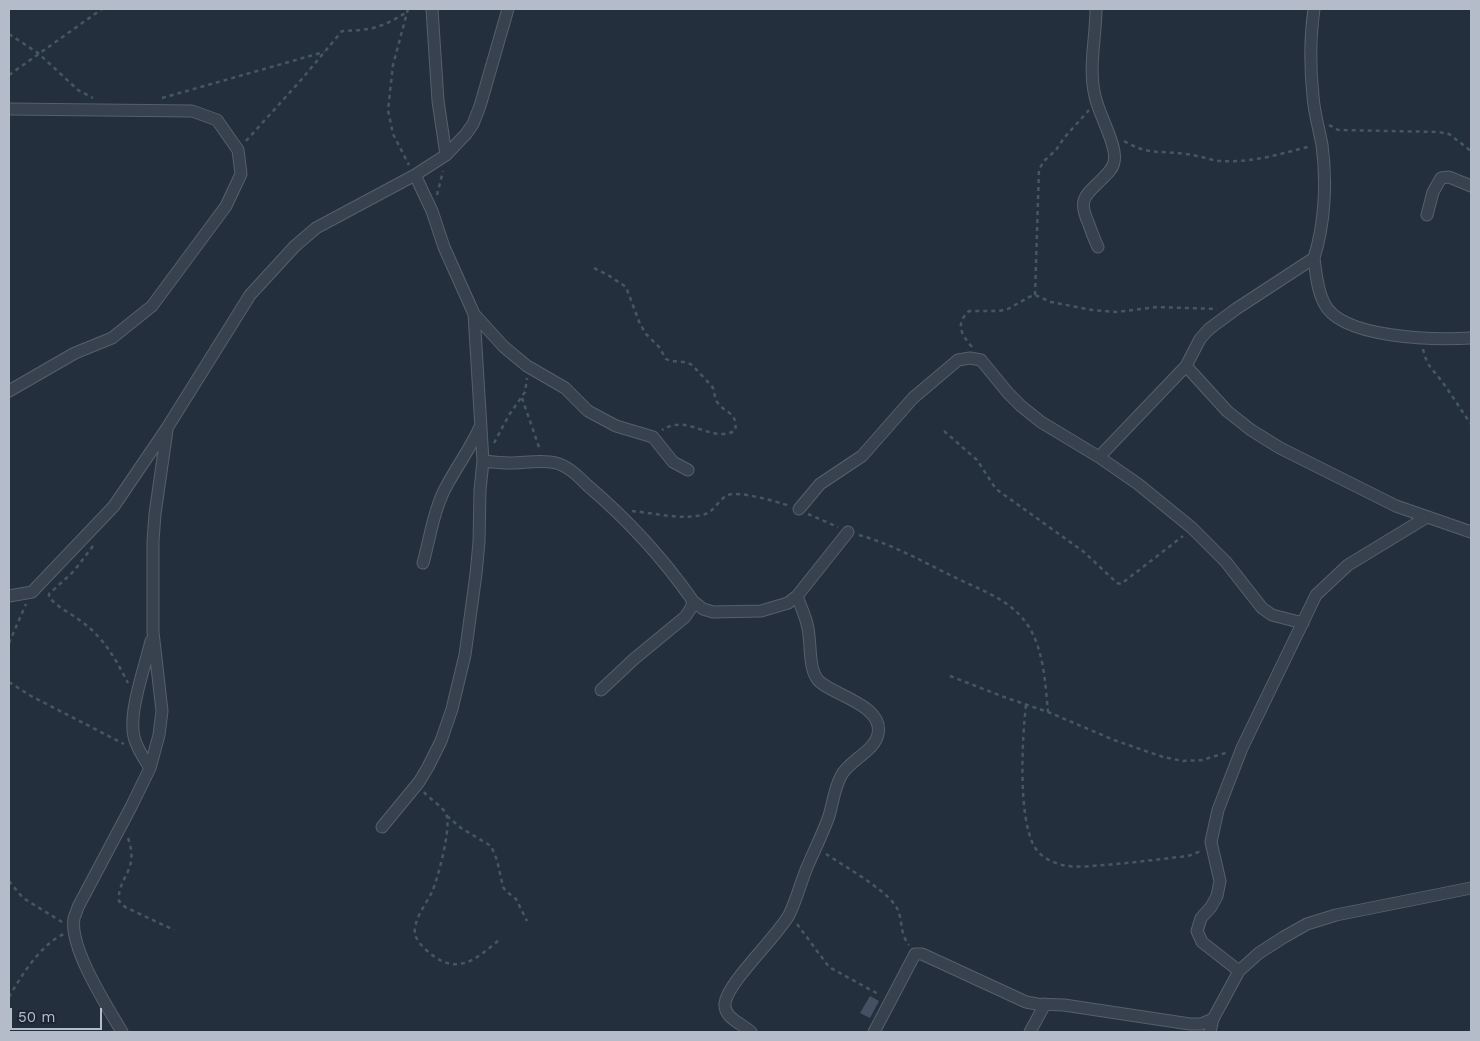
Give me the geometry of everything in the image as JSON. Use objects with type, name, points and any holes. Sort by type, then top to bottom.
[{"type":"street","points":[[432,9],[438,101],[446,155]]},
{"type":"street","points":[[9,596],[32,592],[114,506],[167,428],[250,295],[295,246],[316,228],[415,175],[446,155],[473,124],[508,9]]},
{"type":"street","points":[[1096,9],[1091,68],[1096,102],[1114,154],[1114,162],[1108,173],[1089,192],[1083,202],[1082,208],[1098,247]]},
{"type":"street","points":[[1317,11],[1312,89],[1322,143],[1324,192],[1320,232],[1314,258],[1317,282],[1324,304],[1335,317],[1346,324],[1360,328],[1418,339],[1471,338]]},
{"type":"street","points":[[9,109],[192,111],[217,120],[238,150],[241,174],[226,206],[152,306],[112,338],[75,352],[9,390]]},
{"type":"street","points":[[415,175],[432,211],[444,247],[474,314],[504,347],[527,366],[565,388],[588,411],[602,420],[631,432],[653,437],[673,462],[688,470]]},
{"type":"street","points":[[1426,215],[1433,192],[1441,178],[1449,177],[1471,186]]},
{"type":"street","points":[[1099,457],[1186,366],[1200,340],[1209,329],[1314,258]]},
{"type":"street","points":[[382,827],[419,782],[441,741],[452,708],[464,654],[476,574],[483,461],[474,314]]},
{"type":"street","points":[[799,509],[820,484],[862,456],[913,398],[958,360],[970,358],[981,360],[1008,394],[1041,422],[1099,457],[1138,484],[1192,528],[1226,562],[1262,608],[1284,620],[1303,623]]},
{"type":"street","points":[[1186,366],[1227,411],[1251,430],[1280,448],[1396,506],[1471,532]]},
{"type":"street","points":[[422,564],[441,499],[447,485],[473,443],[481,425]]},
{"type":"street","points":[[122,1032],[79,951],[74,918],[150,768],[159,735],[162,711],[153,632],[154,532],[167,428]]},
{"type":"street","points":[[483,461],[509,463],[548,462],[568,468],[646,542],[693,601],[704,609],[713,612],[760,611],[788,603],[797,596],[848,532]]},
{"type":"street","points":[[1239,971],[1202,942],[1197,931],[1201,918],[1211,907],[1217,896],[1220,881],[1211,842],[1218,810],[1242,748],[1316,594],[1348,565],[1427,517]]},
{"type":"street","points":[[751,1032],[732,1018],[726,1011],[724,1004],[727,995],[768,944],[789,914],[829,816],[841,776],[847,767],[873,744],[878,734],[877,722],[871,713],[856,701],[839,694],[818,681],[813,669],[808,626],[797,596]]},
{"type":"street","points":[[601,690],[684,617],[691,608],[693,601]]},
{"type":"street","points":[[150,768],[139,752],[132,727],[136,697],[153,632]]},
{"type":"street","points":[[1210,1032],[1212,1019],[1239,971],[1260,953],[1284,937],[1308,924],[1336,915],[1471,888]]},
{"type":"street","points":[[874,1032],[915,954],[922,954],[1026,1002],[1064,1005],[1190,1024],[1201,1024],[1212,1019]]},
{"type":"street","points":[[1030,1032],[1045,1004]]},
{"type":"path","points":[[9,75],[102,9]]},
{"type":"path","points":[[238,150],[342,31],[369,30],[387,24],[408,10]]},
{"type":"path","points":[[408,10],[393,66],[388,110],[394,134],[415,175]]},
{"type":"path","points":[[9,34],[38,53],[78,90],[100,103]]},
{"type":"path","points":[[158,99],[324,52]]},
{"type":"path","points":[[1035,295],[1039,169],[1096,102]]},
{"type":"path","points":[[1315,112],[1336,130],[1439,132],[1453,136],[1471,151]]},
{"type":"path","points":[[1107,131],[1137,149],[1150,152],[1187,154],[1210,160],[1259,159],[1322,143]]},
{"type":"path","points":[[432,211],[440,187],[446,155]]},
{"type":"path","points":[[594,268],[626,287],[640,324],[646,334],[659,347],[666,358],[686,363],[695,368],[711,385],[716,400],[732,414],[736,425],[735,431],[720,435],[712,434],[686,424],[676,423],[669,425],[653,437]]},
{"type":"path","points":[[981,360],[962,335],[961,324],[963,316],[969,311],[999,311],[1008,309],[1035,295],[1051,302],[1092,310],[1116,312],[1157,307],[1236,309]]},
{"type":"path","points":[[1418,339],[1423,347],[1426,363],[1440,379],[1471,424]]},
{"type":"path","points":[[483,461],[521,398],[526,385],[527,366]]},
{"type":"path","points":[[521,398],[534,434],[548,462]]},
{"type":"path","points":[[944,431],[977,460],[996,489],[1084,552],[1117,584],[1121,584],[1192,528]]},
{"type":"path","points":[[614,510],[701,516],[710,512],[724,498],[733,493],[799,509],[848,532],[881,541],[987,593],[1010,606],[1024,620],[1032,633],[1038,650],[1044,676],[1048,712]]},
{"type":"path","points":[[94,545],[49,597],[81,621],[103,641],[136,697]]},
{"type":"path","points":[[9,643],[32,592]]},
{"type":"path","points":[[950,676],[1048,712],[1114,740],[1163,757],[1184,761],[1202,760],[1242,748]]},
{"type":"path","points":[[9,682],[31,696],[139,752]]},
{"type":"path","points":[[1026,705],[1022,767],[1025,805],[1029,833],[1035,847],[1045,858],[1062,865],[1085,867],[1130,863],[1188,856],[1202,851],[1211,842]]},
{"type":"path","points":[[419,782],[426,794],[447,816],[461,828],[492,846],[498,860],[503,887],[516,898],[527,922]]},
{"type":"path","points":[[447,816],[448,826],[439,874],[416,924],[415,933],[417,938],[425,948],[441,961],[450,964],[462,964],[478,958],[500,940]]},
{"type":"path","points":[[122,825],[131,846],[132,863],[119,894],[119,901],[125,907],[174,930]]},
{"type":"path","points":[[817,847],[868,882],[896,905],[902,934],[915,954]]},
{"type":"path","points":[[9,880],[23,898],[74,928]]},
{"type":"path","points":[[789,914],[829,966],[890,1001]]},
{"type":"path","points":[[9,997],[24,972],[49,944],[56,937],[74,928]]},
{"type":"building","points":[[870,996],[879,1001],[870,1018],[860,1013]]}]
